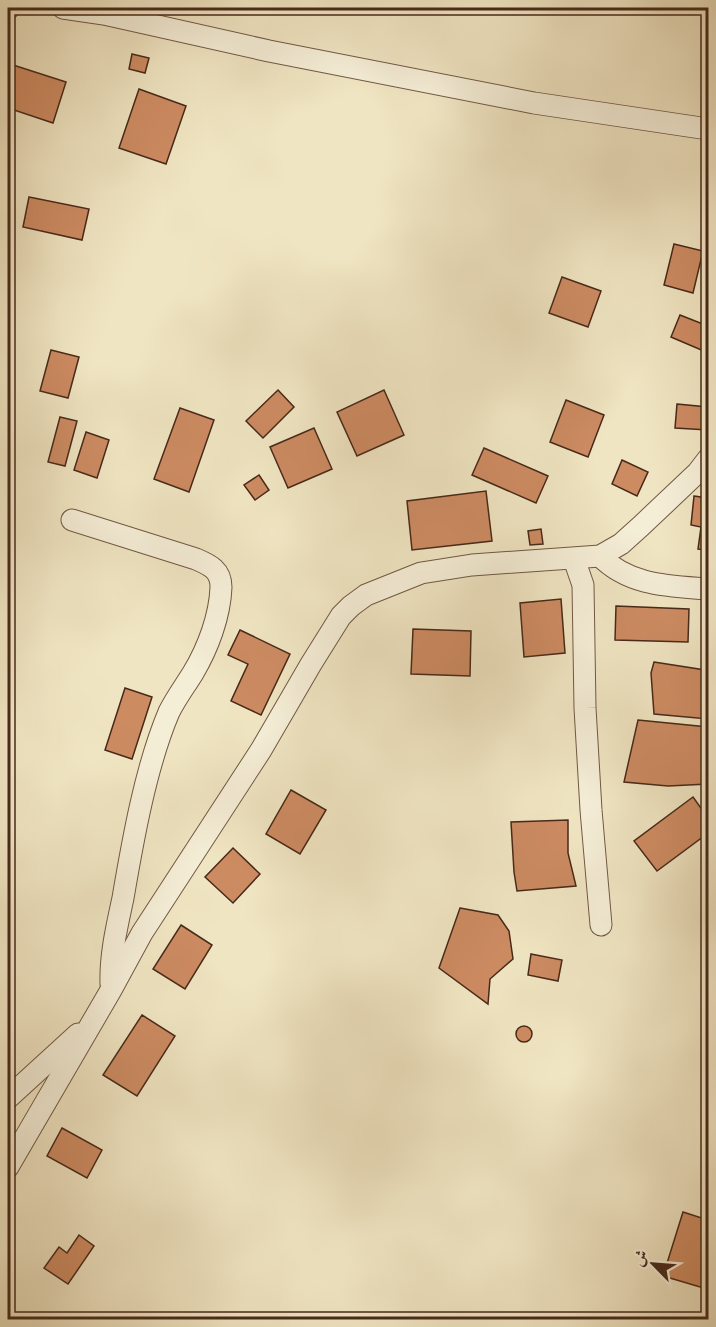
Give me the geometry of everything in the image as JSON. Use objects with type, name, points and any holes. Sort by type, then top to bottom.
[{"type":"street","points":[[63,8],[104,14],[269,51],[534,103],[708,129]]},
{"type":"street","points":[[8,1167],[148,923],[261,750],[341,616],[366,595],[421,573],[472,565],[600,556],[621,544],[698,472],[708,459]]},
{"type":"street","points":[[72,520],[210,565],[217,571],[221,585],[216,615],[203,655],[169,712],[147,784],[117,927],[110,971],[111,990]]},
{"type":"street","points":[[600,556],[611,567],[626,576],[642,581],[708,590]]},
{"type":"street","points":[[574,558],[583,585],[585,708],[601,925]]},
{"type":"street","points":[[8,1098],[92,1022]]},
{"type":"building","points":[[132,54],[149,58],[145,73],[129,69]]},
{"type":"building","points":[[10,64],[66,82],[53,123],[8,108]]},
{"type":"building","points":[[139,89],[186,106],[166,164],[119,148]]},
{"type":"building","points":[[8,127],[14,128],[8,161]]},
{"type":"building","points":[[29,197],[89,209],[82,240],[23,227]]},
{"type":"building","points":[[674,244],[703,251],[693,293],[664,285]]},
{"type":"building","points":[[562,277],[601,291],[588,327],[549,313]]},
{"type":"building","points":[[680,315],[708,326],[706,352],[671,337]]},
{"type":"building","points":[[51,350],[79,357],[68,398],[40,391]]},
{"type":"building","points":[[278,390],[294,407],[263,438],[246,421]]},
{"type":"building","points":[[384,390],[404,435],[357,456],[337,412]]},
{"type":"building","points":[[566,400],[604,415],[588,457],[550,442]]},
{"type":"building","points":[[677,404],[708,407],[708,430],[675,428]]},
{"type":"building","points":[[180,408],[214,420],[189,492],[154,479]]},
{"type":"building","points":[[60,417],[77,421],[65,466],[48,462]]},
{"type":"building","points":[[314,428],[332,469],[288,488],[270,447]]},
{"type":"building","points":[[86,432],[109,440],[97,478],[74,470]]},
{"type":"building","points":[[484,448],[548,476],[536,503],[472,475]]},
{"type":"building","points":[[622,460],[648,472],[637,496],[612,484]]},
{"type":"building","points":[[259,475],[269,490],[255,500],[244,485]]},
{"type":"building","points":[[486,491],[492,541],[412,550],[407,501]]},
{"type":"building","points":[[694,496],[708,498],[708,550],[698,549],[701,527],[691,525]]},
{"type":"building","points":[[541,529],[543,544],[530,545],[528,531]]},
{"type":"building","points":[[561,599],[565,653],[524,657],[520,603]]},
{"type":"building","points":[[616,606],[689,609],[688,642],[615,640]]},
{"type":"building","points":[[413,629],[471,631],[470,676],[411,674]]},
{"type":"building","points":[[240,630],[290,654],[261,715],[231,701],[248,664],[228,655]]},
{"type":"building","points":[[654,662],[705,670],[708,719],[654,714],[651,673]]},
{"type":"building","points":[[125,688],[152,697],[132,759],[105,750]]},
{"type":"building","points":[[638,720],[708,727],[708,784],[668,786],[624,782]]},
{"type":"building","points":[[291,790],[326,810],[300,854],[266,834]]},
{"type":"building","points":[[693,797],[708,818],[708,833],[657,871],[634,841]]},
{"type":"building","points":[[568,820],[568,853],[576,886],[517,891],[511,822]]},
{"type":"building","points":[[233,848],[260,874],[233,903],[205,877]]},
{"type":"building","points":[[460,908],[498,915],[509,931],[513,959],[490,979],[488,1004],[439,968]]},
{"type":"building","points":[[181,925],[212,945],[185,989],[153,969]]},
{"type":"building","points":[[531,954],[562,960],[558,981],[528,975]]},
{"type":"building","points":[[142,1015],[175,1036],[137,1096],[103,1075]]},
{"type":"building","points":[[521,1026],[527,1026],[532,1034],[530,1040],[521,1042],[516,1037],[516,1031]]},
{"type":"building","points":[[62,1128],[102,1150],[87,1178],[47,1156]]},
{"type":"building","points":[[683,1212],[708,1220],[707,1289],[663,1276]]},
{"type":"building","points":[[79,1235],[94,1246],[68,1284],[44,1268],[59,1247],[67,1253]]}]
